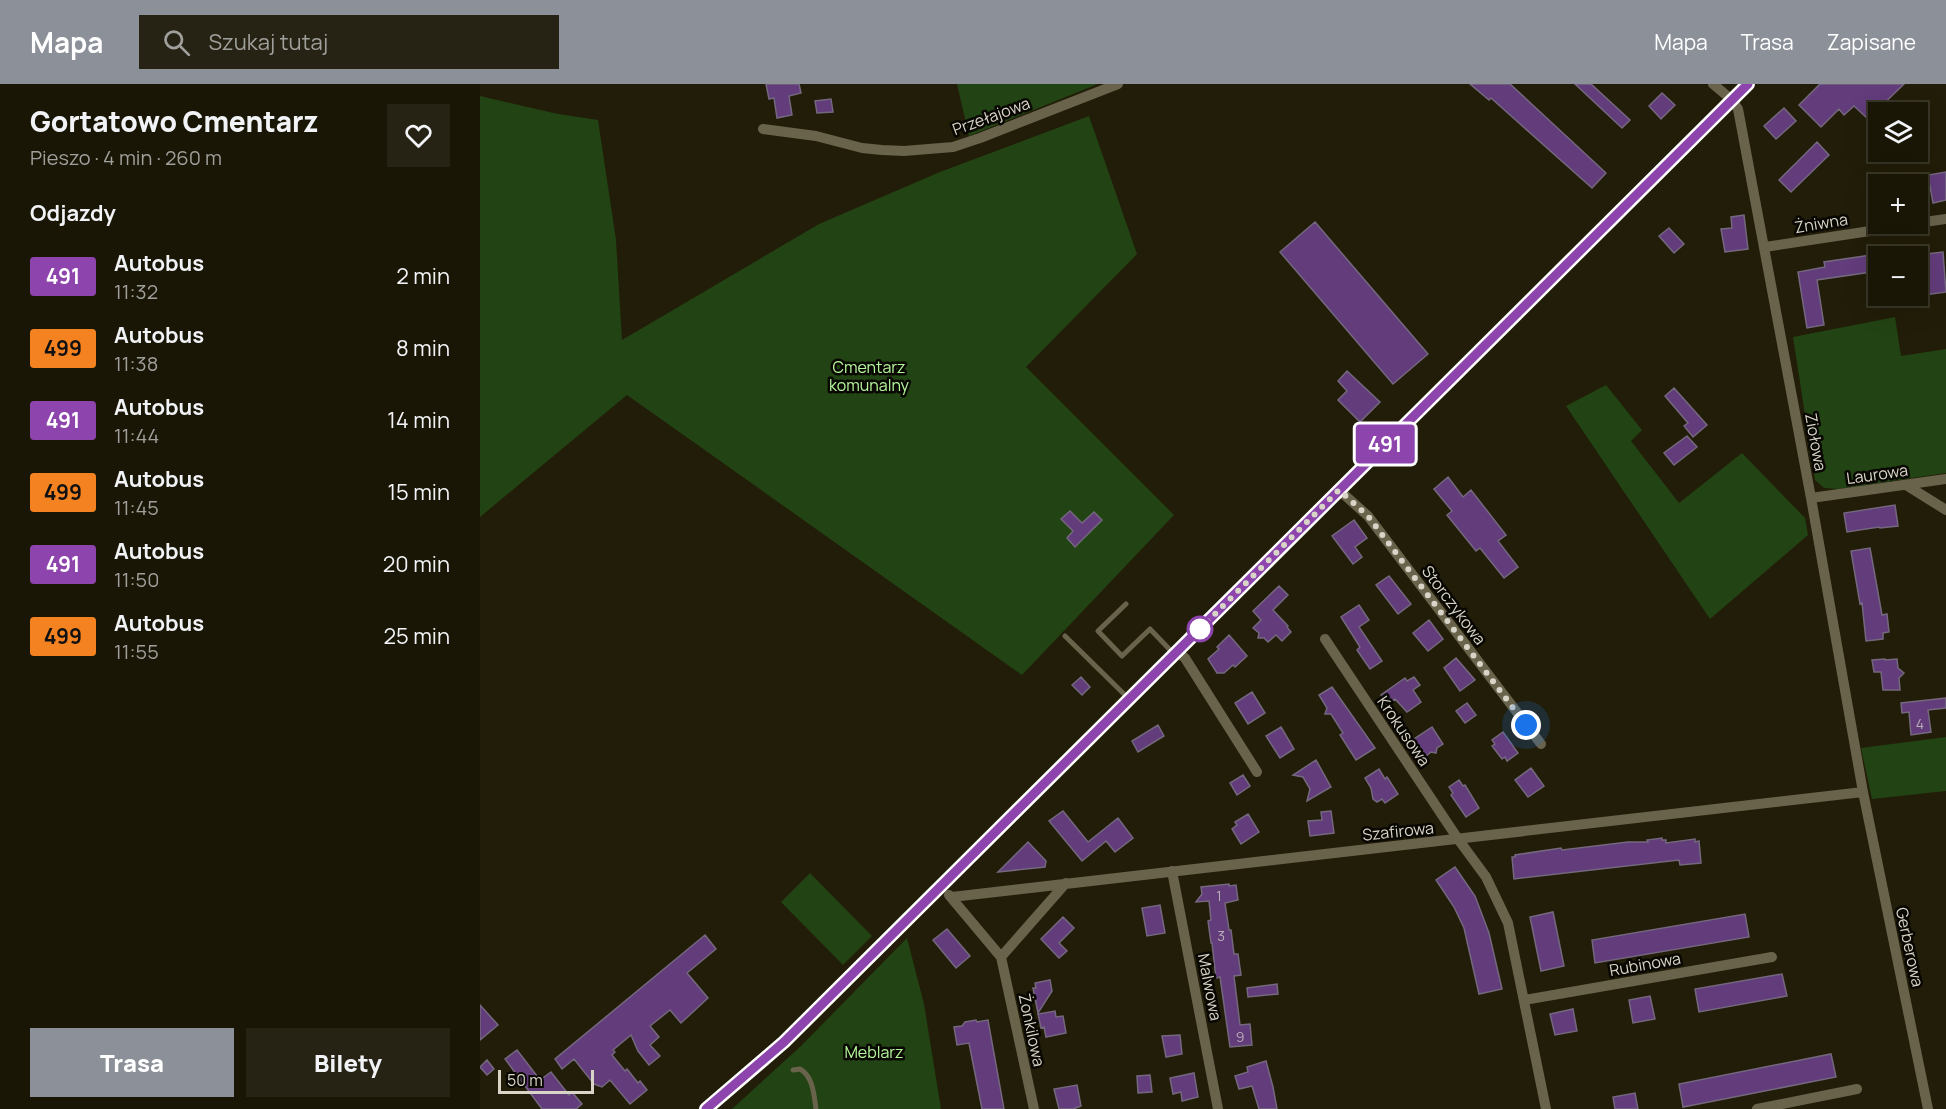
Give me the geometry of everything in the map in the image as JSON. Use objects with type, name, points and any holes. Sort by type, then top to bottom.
[{"type":"street","name":"Przełajowa","points":[[763,129],[816,136],[862,148],[882,150],[904,151],[953,147],[1118,84]]},
{"type":"street","points":[[1713,84],[1732,100]]},
{"type":"street","points":[[706,1109],[784,1042],[1748,84]]},
{"type":"street","name":"Ziołowa","points":[[1732,100],[1738,109],[1765,247],[1863,792]]},
{"type":"street","name":"Żniwna","points":[[1928,221],[1946,219]]},
{"type":"street","name":"Żniwna","points":[[1765,247],[1868,231]]},
{"type":"street","name":"Laurowa","points":[[1811,498],[1946,479]]},
{"type":"street","points":[[1906,485],[1946,510]]},
{"type":"street","name":"Storczykowa","points":[[1339,490],[1368,516],[1541,744]]},
{"type":"street","name":"Krokusowa","points":[[1325,639],[1458,839]]},
{"type":"street","points":[[1176,653],[1185,658],[1257,772]]},
{"type":"street","name":"Szafirowa","points":[[952,897],[1863,792]]},
{"type":"street","name":"Gerberowa","points":[[1863,792],[1928,1109]]},
{"type":"street","points":[[1458,839],[1485,877],[1508,923],[1546,1109]]},
{"type":"street","name":"Malwowa","points":[[1172,872],[1218,1109]]},
{"type":"street","points":[[1001,957],[1066,883]]},
{"type":"street","points":[[940,887],[952,897]]},
{"type":"street","name":"Żonkilowa","points":[[952,897],[1001,957],[1034,1109]]},
{"type":"street","name":"Rubinowa","points":[[1524,1000],[1772,957]]},
{"type":"street","points":[[1757,1109],[1857,1089]]},
{"type":"lane","points":[[1126,604],[1098,631],[1122,656],[1150,629],[1176,653]]},
{"type":"lane","points":[[1065,636],[1129,699]]},
{"type":"lane","points":[[793,1070],[800,1069],[807,1075],[816,1109]]},
{"type":"green space","points":[[957,84],[1098,84],[969,136]]},
{"type":"green space","name":"Cmentarz komunalny","points":[[480,96],[558,114],[598,120],[616,240],[622,340],[819,224],[940,172],[1089,116],[1137,254],[1026,367],[1174,515],[1022,675],[627,395],[480,517]]},
{"type":"green space","points":[[1895,317],[1901,356],[1946,349],[1946,473],[1838,489],[1824,488],[1815,480],[1793,337]]},
{"type":"green space","points":[[1606,385],[1642,430],[1631,441],[1679,503],[1742,453],[1805,518],[1808,535],[1710,619],[1566,406]]},
{"type":"green space","points":[[1946,737],[1946,791],[1872,799],[1861,748]]},
{"type":"green space","points":[[810,873],[872,936],[843,965],[781,902]]},
{"type":"green space","name":"Meblarz","points":[[907,938],[924,1004],[941,1109],[732,1109],[801,1046]]},
{"type":"building","points":[[766,84],[799,84],[801,93],[789,96],[792,115],[777,118],[774,98],[769,99]]},
{"type":"building","points":[[1470,84],[1510,84],[1606,173],[1592,188],[1491,98],[1489,100]]},
{"type":"building","points":[[1575,84],[1591,84],[1630,120],[1622,128]]},
{"type":"building","points":[[1820,84],[1904,84],[1885,102],[1868,102],[1868,119],[1854,106],[1844,115],[1839,109],[1821,127],[1799,105]]},
{"type":"building","points":[[1662,93],[1675,105],[1661,119],[1649,106]]},
{"type":"building","points":[[831,99],[833,112],[817,113],[815,101]]},
{"type":"building","points":[[1784,108],[1796,121],[1776,139],[1764,126]]},
{"type":"building","points":[[1817,142],[1829,155],[1791,192],[1779,180]]},
{"type":"building","points":[[1946,172],[1946,200],[1933,203],[1928,175]]},
{"type":"building","points":[[1744,215],[1748,249],[1725,252],[1721,229],[1732,228],[1731,217]]},
{"type":"building","points":[[1315,222],[1428,354],[1393,384],[1280,252]]},
{"type":"building","points":[[1669,228],[1684,244],[1674,253],[1659,236]]},
{"type":"building","points":[[1943,252],[1946,292],[1928,294],[1928,254]]},
{"type":"building","points":[[1868,255],[1868,272],[1817,280],[1824,325],[1807,328],[1798,272],[1825,267],[1824,262]]},
{"type":"building","points":[[1347,371],[1380,402],[1360,422],[1338,400],[1347,391],[1338,381]]},
{"type":"building","points":[[1674,388],[1707,425],[1693,437],[1684,426],[1688,423],[1665,396]]},
{"type":"building","points":[[1687,436],[1697,447],[1674,465],[1664,453]]},
{"type":"building","points":[[1448,477],[1463,497],[1471,490],[1506,535],[1498,541],[1518,567],[1504,578],[1480,548],[1476,551],[1447,515],[1452,511],[1434,489]]},
{"type":"building","points":[[1895,505],[1898,526],[1847,532],[1844,513]]},
{"type":"building","points":[[1070,511],[1082,523],[1094,512],[1102,520],[1075,547],[1067,538],[1073,531],[1061,519]]},
{"type":"building","points":[[1354,520],[1367,538],[1355,547],[1362,557],[1353,564],[1332,536]]},
{"type":"building","points":[[1870,548],[1882,615],[1887,614],[1889,632],[1883,633],[1883,639],[1866,641],[1862,603],[1860,604],[1851,551]]},
{"type":"building","points":[[1389,576],[1411,604],[1398,614],[1376,585]]},
{"type":"building","points":[[1279,586],[1288,595],[1273,610],[1291,632],[1282,641],[1276,635],[1268,642],[1264,638],[1258,638],[1259,633],[1253,628],[1261,620],[1253,611]]},
{"type":"building","points":[[1359,605],[1369,620],[1359,627],[1382,661],[1370,669],[1357,650],[1360,647],[1341,617]]},
{"type":"building","points":[[1429,620],[1443,639],[1428,651],[1413,633]]},
{"type":"building","points":[[1229,635],[1247,656],[1235,667],[1233,665],[1224,673],[1217,673],[1208,659]]},
{"type":"building","points":[[1456,658],[1475,680],[1460,691],[1444,668]]},
{"type":"building","points":[[1897,659],[1898,668],[1904,673],[1899,678],[1900,690],[1883,690],[1881,672],[1874,672],[1872,660]]},
{"type":"building","points":[[1081,677],[1090,687],[1082,695],[1072,685]]},
{"type":"building","points":[[1414,677],[1420,685],[1413,690],[1421,702],[1407,712],[1395,699],[1387,704],[1381,695],[1405,678],[1407,681]]},
{"type":"building","points":[[1332,687],[1375,748],[1356,760],[1340,735],[1343,733],[1331,714],[1325,714],[1327,708],[1319,695]]},
{"type":"building","points":[[1252,692],[1265,713],[1248,724],[1235,703]]},
{"type":"building","points":[[1946,698],[1946,708],[1928,710],[1931,732],[1911,735],[1909,712],[1902,713],[1901,703]]},
{"type":"building","points":[[1467,703],[1476,715],[1465,723],[1456,711]]},
{"type":"building","points":[[1158,725],[1164,736],[1138,752],[1132,741]]},
{"type":"building","points":[[1281,727],[1294,749],[1280,758],[1266,736]]},
{"type":"building","points":[[1432,727],[1443,744],[1437,748],[1436,753],[1431,752],[1426,756],[1414,739]]},
{"type":"building","points":[[1503,732],[1518,753],[1507,761],[1505,757],[1502,759],[1492,746],[1495,744],[1492,740]]},
{"type":"building","points":[[1316,760],[1331,787],[1307,801],[1310,789],[1303,777],[1293,775]]},
{"type":"building","points":[[1531,768],[1544,786],[1528,797],[1515,780]]},
{"type":"building","points":[[1379,769],[1398,794],[1385,803],[1382,799],[1377,802],[1373,799],[1371,788],[1365,778]]},
{"type":"building","points":[[1243,775],[1250,786],[1237,795],[1230,783]]},
{"type":"building","points":[[1459,780],[1463,786],[1465,785],[1479,808],[1466,817],[1451,795],[1453,793],[1449,787]]},
{"type":"building","points":[[1063,811],[1088,842],[1118,818],[1133,838],[1115,852],[1106,841],[1082,861],[1049,821]]},
{"type":"building","points":[[1331,811],[1334,833],[1310,836],[1308,821],[1322,820],[1321,812]]},
{"type":"building","points":[[1248,814],[1259,832],[1241,844],[1232,829],[1237,825],[1235,822]]},
{"type":"building","points":[[1662,838],[1666,840],[1666,843],[1695,839],[1695,842],[1699,841],[1701,863],[1680,865],[1679,860],[1514,879],[1512,857],[1515,855],[1561,848],[1562,850],[1628,842],[1648,842],[1647,840]]},
{"type":"building","points":[[1028,842],[1046,861],[1045,867],[998,872]]},
{"type":"building","points":[[1455,867],[1475,896],[1489,933],[1502,989],[1479,994],[1464,928],[1454,907],[1436,880]]},
{"type":"building","points":[[1229,884],[1229,886],[1236,885],[1238,900],[1225,903],[1234,954],[1238,954],[1241,975],[1234,976],[1240,1025],[1250,1024],[1252,1045],[1230,1047],[1220,977],[1216,978],[1208,921],[1211,920],[1209,901],[1196,902],[1202,894],[1201,887]]},
{"type":"building","points":[[1160,905],[1165,933],[1147,936],[1142,908]]},
{"type":"building","points":[[1553,912],[1564,966],[1541,971],[1530,917]]},
{"type":"building","points":[[1745,914],[1749,937],[1595,963],[1592,940]]},
{"type":"building","points":[[1063,917],[1074,928],[1059,943],[1067,951],[1059,958],[1041,939]]},
{"type":"building","points":[[947,929],[970,956],[956,968],[933,940]]},
{"type":"building","points":[[705,935],[716,949],[687,973],[708,998],[681,1023],[670,1010],[650,1026],[659,1037],[650,1045],[660,1056],[649,1065],[638,1051],[631,1035],[613,1050],[615,1052],[612,1055],[625,1071],[627,1069],[647,1090],[630,1104],[610,1080],[602,1087],[594,1084],[574,1059],[562,1069],[555,1059]]},
{"type":"building","points":[[1782,974],[1787,996],[1699,1012],[1695,989]]},
{"type":"building","points":[[1050,980],[1052,991],[1038,1013],[1033,988],[1036,988],[1035,983]]},
{"type":"building","points":[[1277,984],[1278,994],[1248,997],[1247,988]]},
{"type":"building","points":[[1650,996],[1655,1019],[1633,1023],[1629,1000]]},
{"type":"building","points":[[480,1005],[498,1025],[480,1040]]},
{"type":"building","points":[[1573,1009],[1577,1031],[1555,1035],[1550,1014]]},
{"type":"building","points":[[1055,1011],[1056,1017],[1063,1016],[1066,1033],[1046,1037],[1038,1014]]},
{"type":"building","points":[[976,1020],[977,1022],[988,1020],[1004,1109],[982,1109],[969,1043],[957,1045],[954,1027]]},
{"type":"building","points":[[1180,1035],[1182,1054],[1166,1057],[1162,1036]]},
{"type":"building","points":[[517,1050],[540,1080],[551,1072],[569,1095],[572,1092],[582,1104],[576,1109],[542,1109],[505,1059]]},
{"type":"building","points":[[1831,1054],[1836,1077],[1683,1107],[1679,1084]]},
{"type":"building","points":[[487,1060],[494,1069],[487,1075],[480,1067]]},
{"type":"building","points":[[1266,1061],[1277,1109],[1259,1109],[1252,1086],[1239,1089],[1235,1076],[1248,1072],[1247,1067]]},
{"type":"building","points":[[1194,1073],[1198,1097],[1182,1101],[1181,1092],[1173,1094],[1170,1078]]},
{"type":"building","points":[[1150,1075],[1152,1092],[1138,1093],[1137,1076]]},
{"type":"building","points":[[1077,1085],[1081,1106],[1073,1109],[1059,1109],[1054,1089]]},
{"type":"building","points":[[1635,1093],[1638,1109],[1615,1109],[1613,1097]]},
{"type":"bus line","name":"491","points":[[706,1109],[784,1042],[1748,84]]},
{"type":"route","points":[[1200,629],[1339,490],[1368,516],[1526,725]]}]
